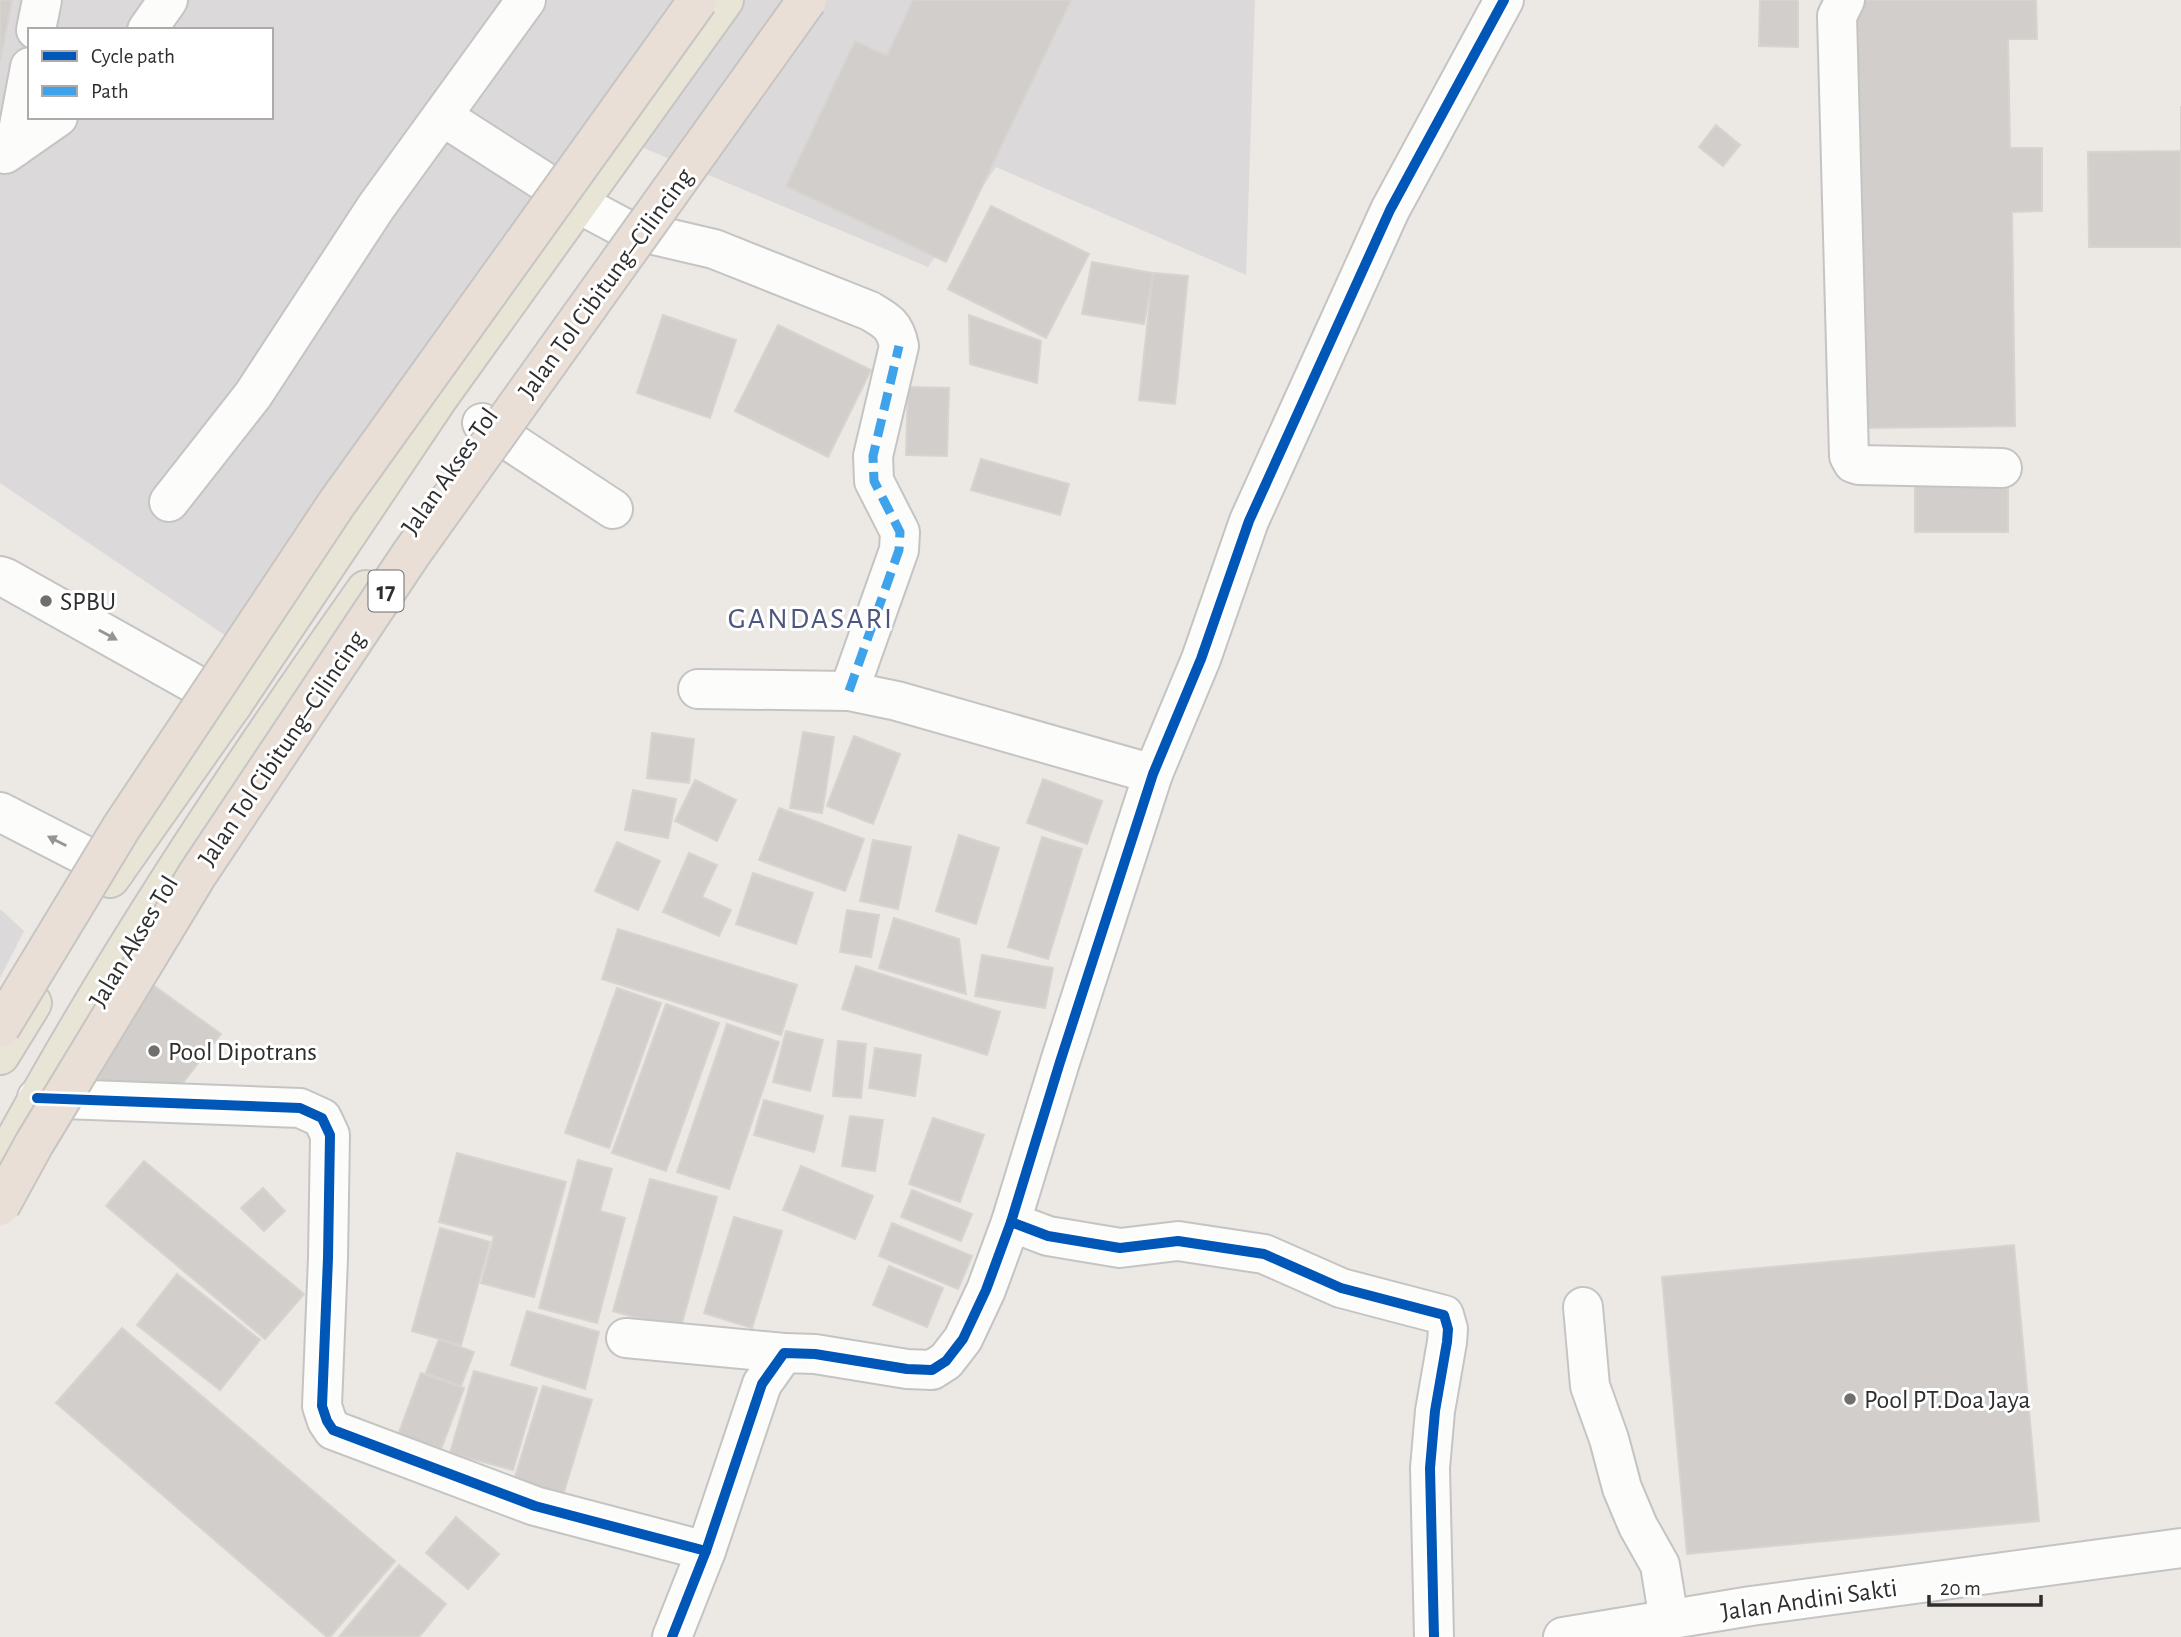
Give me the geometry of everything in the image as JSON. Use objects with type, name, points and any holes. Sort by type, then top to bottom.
[{"type":"highway","points":[[0,1028],[121,828],[337,503],[698,0]]},
{"type":"highway","name":"Jalan Tol Cibitung–Cilincing","points":[[0,1206],[34,1144],[197,874],[411,554],[807,0]]},
{"type":"main road","name":"Jalan Akses Tol","points":[[0,1055],[122,860],[232,705],[438,398],[724,0]]},
{"type":"main road","name":"Jalan Akses Tol","points":[[0,1167],[37,1098],[173,873],[267,730],[784,0]]},
{"type":"main road","points":[[122,860],[173,873]]},
{"type":"street","points":[[36,28],[42,0]]},
{"type":"street","points":[[148,28],[168,0]]},
{"type":"street","points":[[169,502],[253,395],[376,207],[526,0]]},
{"type":"street","points":[[626,1338],[815,1354],[907,1370],[932,1370],[946,1361],[963,1339],[986,1290],[1011,1222],[1153,774],[1201,659],[1249,521],[1390,210],[1504,0]]},
{"type":"street","points":[[1845,0],[1837,16],[1849,456],[1853,463],[1859,465],[2002,468]]},
{"type":"street","points":[[8,152],[28,75]]},
{"type":"street","points":[[442,116],[579,204],[624,228],[714,249],[870,311],[896,330],[899,346],[873,456],[873,469],[874,481],[900,532],[899,550],[849,691]]},
{"type":"street","points":[[8,152],[55,119]]},
{"type":"street","points":[[482,423],[613,509]]},
{"type":"street","points":[[0,576],[232,705]]},
{"type":"street","points":[[698,689],[849,691],[897,701],[1153,774]]},
{"type":"street","points":[[0,811],[122,860]]},
{"type":"street","points":[[37,1098],[300,1108],[322,1118],[330,1135],[322,1406],[333,1430],[535,1506],[706,1551]]},
{"type":"street","points":[[1011,1222],[1048,1236],[1120,1248],[1178,1241],[1264,1254],[1340,1288],[1444,1315],[1448,1329],[1447,1342],[1435,1411],[1430,1468],[1434,1637]]},
{"type":"street","points":[[1584,1307],[1590,1386],[1609,1439],[1622,1489],[1638,1526],[1660,1565],[1669,1620]]},
{"type":"street","points":[[672,1637],[706,1551],[762,1384],[785,1353]]},
{"type":"street","name":"Jalan Andini Sakti","points":[[1563,1637],[1751,1606],[2181,1548]]},
{"type":"shaded area","points":[[0,0],[1255,0],[1246,275],[996,167],[928,267],[584,123],[235,642],[0,483]]},
{"type":"shaded area","points":[[0,909],[24,931],[0,978]]},
{"type":"building","points":[[0,0],[12,0],[0,62]]},
{"type":"building","points":[[913,0],[1071,0],[946,262],[786,186],[855,41],[887,56]]},
{"type":"building","points":[[1760,0],[1798,0],[1798,47],[1759,46]]},
{"type":"building","points":[[1857,0],[2036,0],[2037,39],[2008,39],[2010,148],[2042,148],[2042,211],[2012,212],[2015,426],[1865,428]]},
{"type":"building","points":[[1716,125],[1740,145],[1723,166],[1699,147]]},
{"type":"building","points":[[2181,151],[2181,247],[2089,247],[2088,152]]},
{"type":"building","points":[[991,206],[1089,254],[1046,338],[948,289]]},
{"type":"building","points":[[1092,262],[1153,273],[1144,324],[1082,314]]},
{"type":"building","points":[[1153,273],[1188,276],[1175,404],[1139,400]]},
{"type":"building","points":[[663,315],[736,340],[710,418],[637,393]]},
{"type":"building","points":[[969,315],[1041,341],[1037,383],[970,364]]},
{"type":"building","points":[[778,325],[871,370],[828,457],[735,411]]},
{"type":"building","points":[[908,387],[949,388],[947,456],[906,455]]},
{"type":"building","points":[[981,459],[1069,484],[1060,515],[971,490]]},
{"type":"building","points":[[1915,479],[2008,480],[2008,532],[1915,532]]},
{"type":"building","points":[[803,732],[834,737],[822,813],[790,808]]},
{"type":"building","points":[[652,733],[694,739],[689,783],[647,778]]},
{"type":"building","points":[[854,736],[900,754],[873,824],[827,806]]},
{"type":"building","points":[[1043,779],[1102,801],[1087,844],[1027,823]]},
{"type":"building","points":[[695,780],[736,800],[717,841],[675,821]]},
{"type":"building","points":[[633,790],[676,799],[668,838],[625,830]]},
{"type":"building","points":[[779,808],[864,839],[845,891],[759,860]]},
{"type":"building","points":[[959,835],[999,848],[976,924],[936,911]]},
{"type":"building","points":[[1042,837],[1082,849],[1048,959],[1008,947]]},
{"type":"building","points":[[873,840],[911,847],[898,909],[860,901]]},
{"type":"building","points":[[617,842],[660,861],[638,910],[595,891]]},
{"type":"building","points":[[689,853],[717,865],[702,897],[731,910],[719,936],[663,912]]},
{"type":"building","points":[[753,873],[813,893],[796,944],[736,924]]},
{"type":"building","points":[[847,910],[879,915],[871,957],[840,952]]},
{"type":"building","points":[[894,918],[959,939],[966,994],[879,968]]},
{"type":"building","points":[[618,929],[797,985],[781,1035],[602,979]]},
{"type":"building","points":[[982,955],[1053,968],[1045,1008],[975,996]]},
{"type":"building","points":[[856,966],[1000,1012],[987,1055],[842,1009]]},
{"type":"building","name":"Pool Dipotrans","points":[[150,983],[221,1034],[174,1094],[107,1085],[87,1067]]},
{"type":"building","points":[[617,988],[661,1003],[609,1148],[565,1133]]},
{"type":"building","points":[[666,1004],[719,1023],[666,1171],[612,1153]]},
{"type":"building","points":[[727,1024],[779,1042],[729,1189],[677,1172]]},
{"type":"building","points":[[786,1031],[823,1040],[810,1091],[773,1082]]},
{"type":"building","points":[[838,1041],[866,1044],[861,1098],[833,1096]]},
{"type":"building","points":[[875,1048],[921,1055],[915,1096],[869,1088]]},
{"type":"building","points":[[764,1100],[823,1116],[814,1152],[754,1135]]},
{"type":"building","points":[[850,1116],[883,1120],[875,1171],[842,1166]]},
{"type":"building","points":[[933,1118],[984,1135],[960,1202],[909,1184]]},
{"type":"building","points":[[457,1153],[566,1182],[534,1297],[481,1283],[494,1236],[439,1222]]},
{"type":"building","points":[[578,1160],[612,1169],[600,1211],[625,1218],[597,1323],[539,1308]]},
{"type":"building","points":[[144,1161],[304,1294],[265,1339],[106,1206]]},
{"type":"building","points":[[801,1166],[873,1196],[855,1239],[783,1210]]},
{"type":"building","points":[[650,1179],[717,1197],[680,1330],[613,1311]]},
{"type":"building","points":[[263,1188],[285,1211],[264,1231],[241,1208]]},
{"type":"building","points":[[912,1190],[972,1214],[961,1241],[901,1217]]},
{"type":"building","points":[[734,1217],[782,1231],[752,1328],[704,1313]]},
{"type":"building","points":[[892,1223],[972,1256],[958,1289],[879,1256]]},
{"type":"building","points":[[440,1228],[490,1242],[461,1345],[412,1331]]},
{"type":"building","name":"Pool PT.Doa Jaya","points":[[2014,1245],[2039,1521],[1687,1554],[1662,1277]]},
{"type":"building","points":[[889,1266],[943,1288],[927,1327],[873,1305]]},
{"type":"building","points":[[177,1274],[260,1340],[220,1390],[137,1325]]},
{"type":"building","points":[[527,1311],[599,1332],[585,1389],[511,1365]]},
{"type":"building","points":[[122,1328],[395,1561],[330,1637],[56,1403]]},
{"type":"building","points":[[439,1339],[474,1352],[461,1386],[426,1373]]},
{"type":"building","points":[[474,1371],[537,1388],[513,1470],[450,1453]]},
{"type":"building","points":[[421,1373],[464,1388],[435,1465],[393,1449]]},
{"type":"building","points":[[543,1386],[592,1400],[559,1508],[510,1493]]},
{"type":"building","points":[[456,1517],[499,1554],[468,1589],[426,1553]]},
{"type":"building","points":[[399,1565],[446,1604],[419,1637],[339,1637]]},
{"type":"marked path","points":[[849,691],[899,550],[900,532],[874,481],[873,456],[899,346]]},
{"type":"cycle path","points":[[672,1637],[706,1551],[762,1384],[784,1353],[815,1354],[907,1369],[932,1370],[946,1361],[963,1339],[986,1290],[1011,1222],[1153,774],[1201,659],[1249,521],[1390,210],[1504,0]]},
{"type":"cycle path","points":[[37,1098],[300,1108],[322,1118],[330,1135],[322,1406],[333,1430],[535,1506],[706,1551]]},
{"type":"cycle path","points":[[1011,1222],[1048,1236],[1120,1248],[1178,1241],[1264,1254],[1341,1288],[1444,1315],[1448,1329],[1447,1342],[1435,1411],[1430,1468],[1434,1637]]},
{"type":"place","name":"SPBU","points":[[46,601]]},
{"type":"place","name":"Pool Dipotrans","points":[[154,1051]]},
{"type":"place","name":"Pool PT.Doa Jaya","points":[[1850,1399]]},
{"type":"district","name":"GANDASARI","points":[[811,618]]}]
